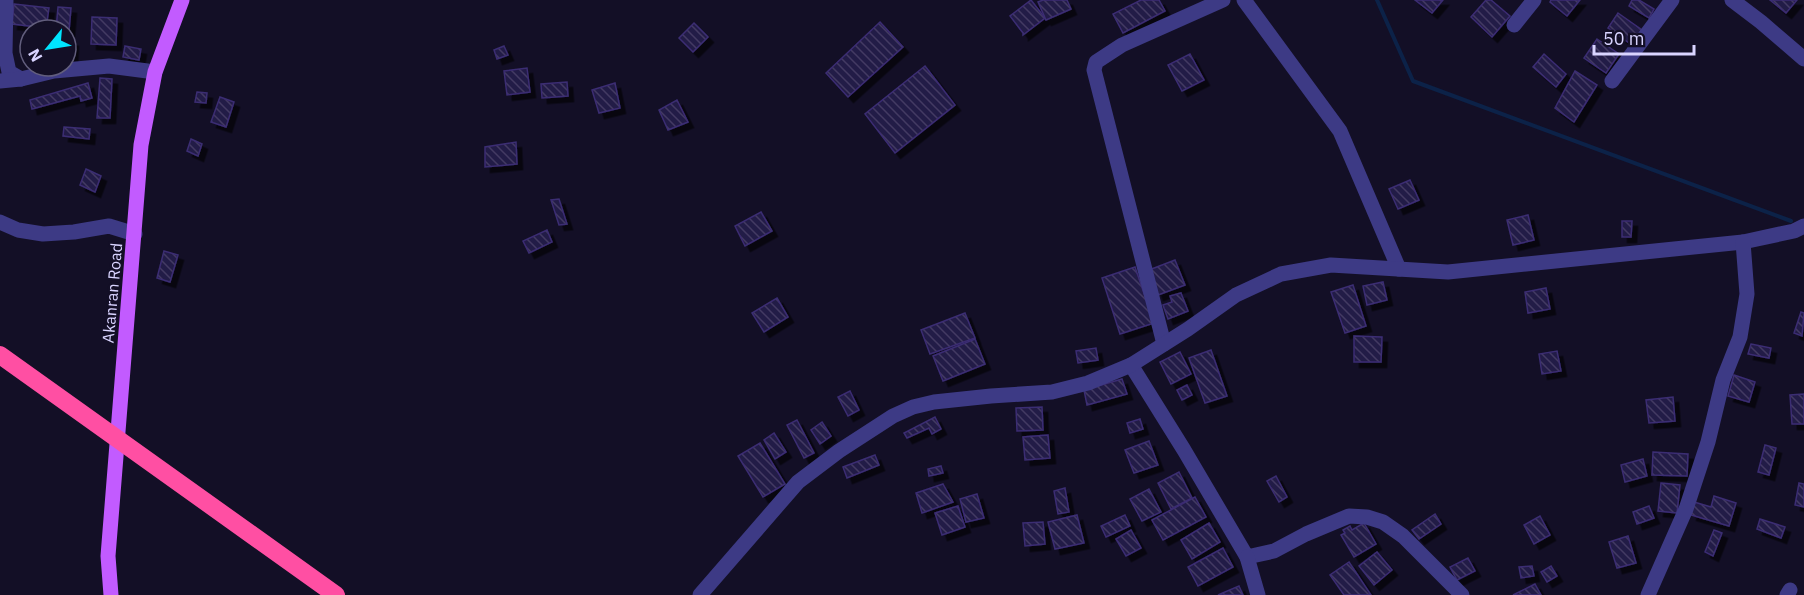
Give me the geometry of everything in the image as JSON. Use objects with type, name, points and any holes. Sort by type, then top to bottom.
[{"type":"highway","points":[[0,355],[336,595]]},
{"type":"main road","name":"Akanran Road","points":[[111,595],[108,556],[141,145],[154,72],[182,0]]},
{"type":"street","points":[[6,0],[5,53],[9,72],[21,79]]},
{"type":"street","points":[[1164,344],[1094,70],[1096,62],[1122,45],[1223,0]]},
{"type":"street","points":[[1244,0],[1340,131],[1399,269]]},
{"type":"street","points":[[1514,25],[1534,0]]},
{"type":"street","points":[[1612,81],[1672,0]]},
{"type":"street","points":[[1732,0],[1804,59]]},
{"type":"street","points":[[0,81],[21,79],[54,71],[109,66],[154,72]]},
{"type":"street","points":[[0,222],[18,230],[43,234],[110,226],[135,234]]},
{"type":"street","points":[[700,595],[798,482],[839,451],[893,416],[913,407],[934,402],[1052,392],[1088,383],[1131,365],[1236,295],[1281,274],[1331,265],[1448,272],[1743,242],[1794,231],[1804,226]]},
{"type":"street","points":[[1648,595],[1686,509],[1708,442],[1723,380],[1740,337],[1747,294],[1743,242]]},
{"type":"street","points":[[1131,365],[1247,557],[1257,595]]},
{"type":"street","points":[[1247,557],[1274,551],[1306,534],[1349,516],[1367,517],[1383,522],[1403,536],[1462,595]]},
{"type":"building","points":[[1031,0],[1045,18],[1023,35],[1010,16]]},
{"type":"building","points":[[1067,0],[1071,9],[1046,20],[1038,2]]},
{"type":"building","points":[[1141,0],[1159,0],[1165,11],[1123,33],[1113,14]]},
{"type":"building","points":[[1415,0],[1443,0],[1432,13]]},
{"type":"building","points":[[1486,0],[1491,0],[1510,16],[1492,37],[1471,17]]},
{"type":"building","points":[[1551,0],[1580,0],[1567,16],[1550,2]]},
{"type":"building","points":[[1632,0],[1639,0],[1654,9],[1649,18],[1629,6]]},
{"type":"building","points":[[1770,0],[1797,0],[1786,13]]},
{"type":"building","points":[[14,4],[49,8],[48,18],[18,18],[18,25],[12,24]]},
{"type":"building","points":[[58,7],[71,8],[70,18],[57,18]]},
{"type":"building","points":[[1618,13],[1642,30],[1632,45],[1608,28]]},
{"type":"building","points":[[92,17],[117,18],[116,45],[91,44]]},
{"type":"building","points":[[880,22],[903,47],[848,97],[826,73]]},
{"type":"building","points":[[694,23],[708,37],[693,52],[679,38]]},
{"type":"building","points":[[1597,39],[1619,54],[1606,73],[1584,58]]},
{"type":"building","points":[[125,46],[141,49],[139,60],[123,57]]},
{"type":"building","points":[[504,46],[508,55],[497,59],[494,50]]},
{"type":"building","points":[[1190,54],[1204,80],[1182,91],[1168,65]]},
{"type":"building","points":[[1544,54],[1566,74],[1556,87],[1533,67]]},
{"type":"building","points":[[925,66],[955,105],[895,153],[865,114]]},
{"type":"building","points":[[527,68],[530,92],[507,95],[504,71]]},
{"type":"building","points":[[1575,71],[1597,85],[1574,122],[1555,108]]},
{"type":"building","points":[[100,78],[112,79],[110,118],[97,118]]},
{"type":"building","points":[[567,82],[568,96],[542,98],[541,84]]},
{"type":"building","points":[[88,83],[92,98],[81,101],[80,96],[32,109],[30,100]]},
{"type":"building","points":[[615,83],[620,108],[599,113],[592,90]]},
{"type":"building","points":[[197,92],[207,93],[206,103],[195,102]]},
{"type":"building","points":[[220,97],[234,102],[226,127],[211,122]]},
{"type":"building","points":[[677,100],[688,122],[668,130],[659,110]]},
{"type":"building","points":[[64,127],[90,129],[89,139],[63,136]]},
{"type":"building","points":[[191,139],[202,144],[198,156],[187,151]]},
{"type":"building","points":[[516,142],[517,164],[485,167],[485,147]]},
{"type":"building","points":[[86,169],[101,176],[95,192],[80,185]]},
{"type":"building","points":[[1410,180],[1419,200],[1398,209],[1389,189]]},
{"type":"building","points":[[559,199],[567,224],[559,225],[551,200]]},
{"type":"building","points":[[761,212],[772,231],[745,246],[735,226]]},
{"type":"building","points":[[1528,215],[1534,240],[1513,245],[1507,220]]},
{"type":"building","points":[[1622,221],[1632,221],[1631,237],[1622,237]]},
{"type":"building","points":[[547,230],[552,242],[529,253],[523,241]]},
{"type":"building","points":[[164,251],[178,255],[170,282],[157,278]]},
{"type":"building","points":[[1175,260],[1185,285],[1158,295],[1149,270]]},
{"type":"building","points":[[1135,267],[1154,323],[1120,334],[1102,278]]},
{"type":"building","points":[[1383,282],[1387,300],[1367,305],[1363,286]]},
{"type":"building","points":[[1353,285],[1366,326],[1345,333],[1331,292]]},
{"type":"building","points":[[1546,288],[1550,309],[1528,313],[1525,292]]},
{"type":"building","points":[[1181,293],[1188,311],[1168,319],[1163,305],[1172,302],[1170,296]]},
{"type":"building","points":[[777,298],[788,317],[764,332],[752,313]]},
{"type":"building","points":[[1801,312],[1804,313],[1802,336],[1794,333]]},
{"type":"building","points":[[965,313],[975,338],[930,354],[921,330]]},
{"type":"building","points":[[1354,336],[1382,337],[1381,362],[1354,362]]},
{"type":"building","points":[[975,339],[985,364],[943,381],[933,356]]},
{"type":"building","points":[[1751,344],[1771,348],[1769,358],[1748,354]]},
{"type":"building","points":[[1096,348],[1098,360],[1078,363],[1076,351]]},
{"type":"building","points":[[1211,350],[1227,396],[1205,403],[1189,358]]},
{"type":"building","points":[[1557,351],[1561,371],[1542,374],[1539,354]]},
{"type":"building","points":[[1180,352],[1191,374],[1171,384],[1160,362]]},
{"type":"building","points":[[1734,375],[1755,382],[1749,402],[1728,396]]},
{"type":"building","points":[[1122,379],[1127,394],[1087,405],[1084,390]]},
{"type":"building","points":[[1187,385],[1192,395],[1182,400],[1177,390]]},
{"type":"building","points":[[850,391],[859,410],[848,416],[838,397]]},
{"type":"building","points":[[1804,394],[1804,424],[1792,424],[1790,395]]},
{"type":"building","points":[[1673,397],[1675,421],[1649,423],[1646,400]]},
{"type":"building","points":[[1042,407],[1043,430],[1017,431],[1016,408]]},
{"type":"building","points":[[935,417],[941,429],[932,434],[929,428],[907,438],[904,433]]},
{"type":"building","points":[[1140,419],[1143,429],[1130,433],[1127,423]]},
{"type":"building","points":[[797,420],[814,453],[804,458],[787,425]]},
{"type":"building","points":[[822,422],[831,436],[820,444],[811,430]]},
{"type":"building","points":[[774,433],[786,452],[775,459],[764,440]]},
{"type":"building","points":[[1048,435],[1050,458],[1025,460],[1023,437]]},
{"type":"building","points":[[1149,441],[1158,465],[1134,473],[1125,450]]},
{"type":"building","points":[[760,443],[785,484],[763,497],[738,456]]},
{"type":"building","points":[[1765,445],[1776,448],[1769,475],[1758,472]]},
{"type":"building","points":[[1653,452],[1688,454],[1687,476],[1652,475]]},
{"type":"building","points":[[875,455],[879,465],[847,478],[843,467]]},
{"type":"building","points":[[1643,459],[1647,476],[1625,482],[1621,465]]},
{"type":"building","points":[[941,466],[943,473],[929,476],[928,469]]},
{"type":"building","points":[[1179,472],[1192,498],[1171,509],[1158,483]]},
{"type":"building","points":[[1276,476],[1287,497],[1279,502],[1267,481]]},
{"type":"building","points":[[1661,483],[1680,485],[1677,513],[1658,511]]},
{"type":"building","points":[[1799,483],[1804,484],[1804,507],[1795,505]]},
{"type":"building","points":[[943,484],[953,502],[922,513],[916,493]]},
{"type":"building","points":[[1065,488],[1069,512],[1058,514],[1054,491]]},
{"type":"building","points":[[1149,489],[1161,512],[1142,521],[1130,499]]},
{"type":"building","points":[[977,494],[984,518],[966,522],[960,499]]},
{"type":"building","points":[[1714,496],[1736,503],[1729,526],[1691,515],[1694,502],[1711,507]]},
{"type":"building","points":[[1195,497],[1206,517],[1163,540],[1152,520]]},
{"type":"building","points":[[958,506],[965,527],[942,535],[935,513]]},
{"type":"building","points":[[1649,506],[1654,518],[1637,524],[1633,512]]},
{"type":"building","points":[[1435,514],[1441,524],[1419,539],[1412,530]]},
{"type":"building","points":[[1077,515],[1084,543],[1055,549],[1048,522]]},
{"type":"building","points":[[1125,515],[1130,526],[1106,537],[1101,526]]},
{"type":"building","points":[[1540,516],[1550,535],[1534,544],[1524,525]]},
{"type":"building","points":[[1760,519],[1785,527],[1781,538],[1757,529]]},
{"type":"building","points":[[1043,522],[1045,544],[1025,546],[1023,523]]},
{"type":"building","points":[[1209,523],[1220,542],[1192,559],[1181,540]]},
{"type":"building","points":[[1364,523],[1376,544],[1354,557],[1341,535],[1345,533],[1343,530],[1350,526],[1352,530]]},
{"type":"building","points":[[1131,530],[1141,548],[1126,556],[1116,539]]},
{"type":"building","points":[[1714,530],[1722,533],[1713,556],[1705,552]]},
{"type":"building","points":[[1628,536],[1636,563],[1617,568],[1609,542]]},
{"type":"building","points":[[1223,548],[1233,567],[1198,586],[1188,567]]},
{"type":"building","points":[[1377,552],[1392,570],[1374,585],[1359,566]]},
{"type":"building","points":[[1468,558],[1475,571],[1457,580],[1450,567]]},
{"type":"building","points":[[1349,562],[1371,595],[1344,595],[1330,575]]},
{"type":"building","points":[[1532,566],[1534,576],[1521,578],[1519,567]]},
{"type":"building","points":[[1551,566],[1557,576],[1547,582],[1541,572]]},
{"type":"building","points":[[1535,584],[1541,595],[1513,595]]},
{"type":"building","points":[[1239,586],[1243,595],[1218,595]]},
{"type":"waterway","points":[[1377,0],[1413,81],[1791,221]]}]
